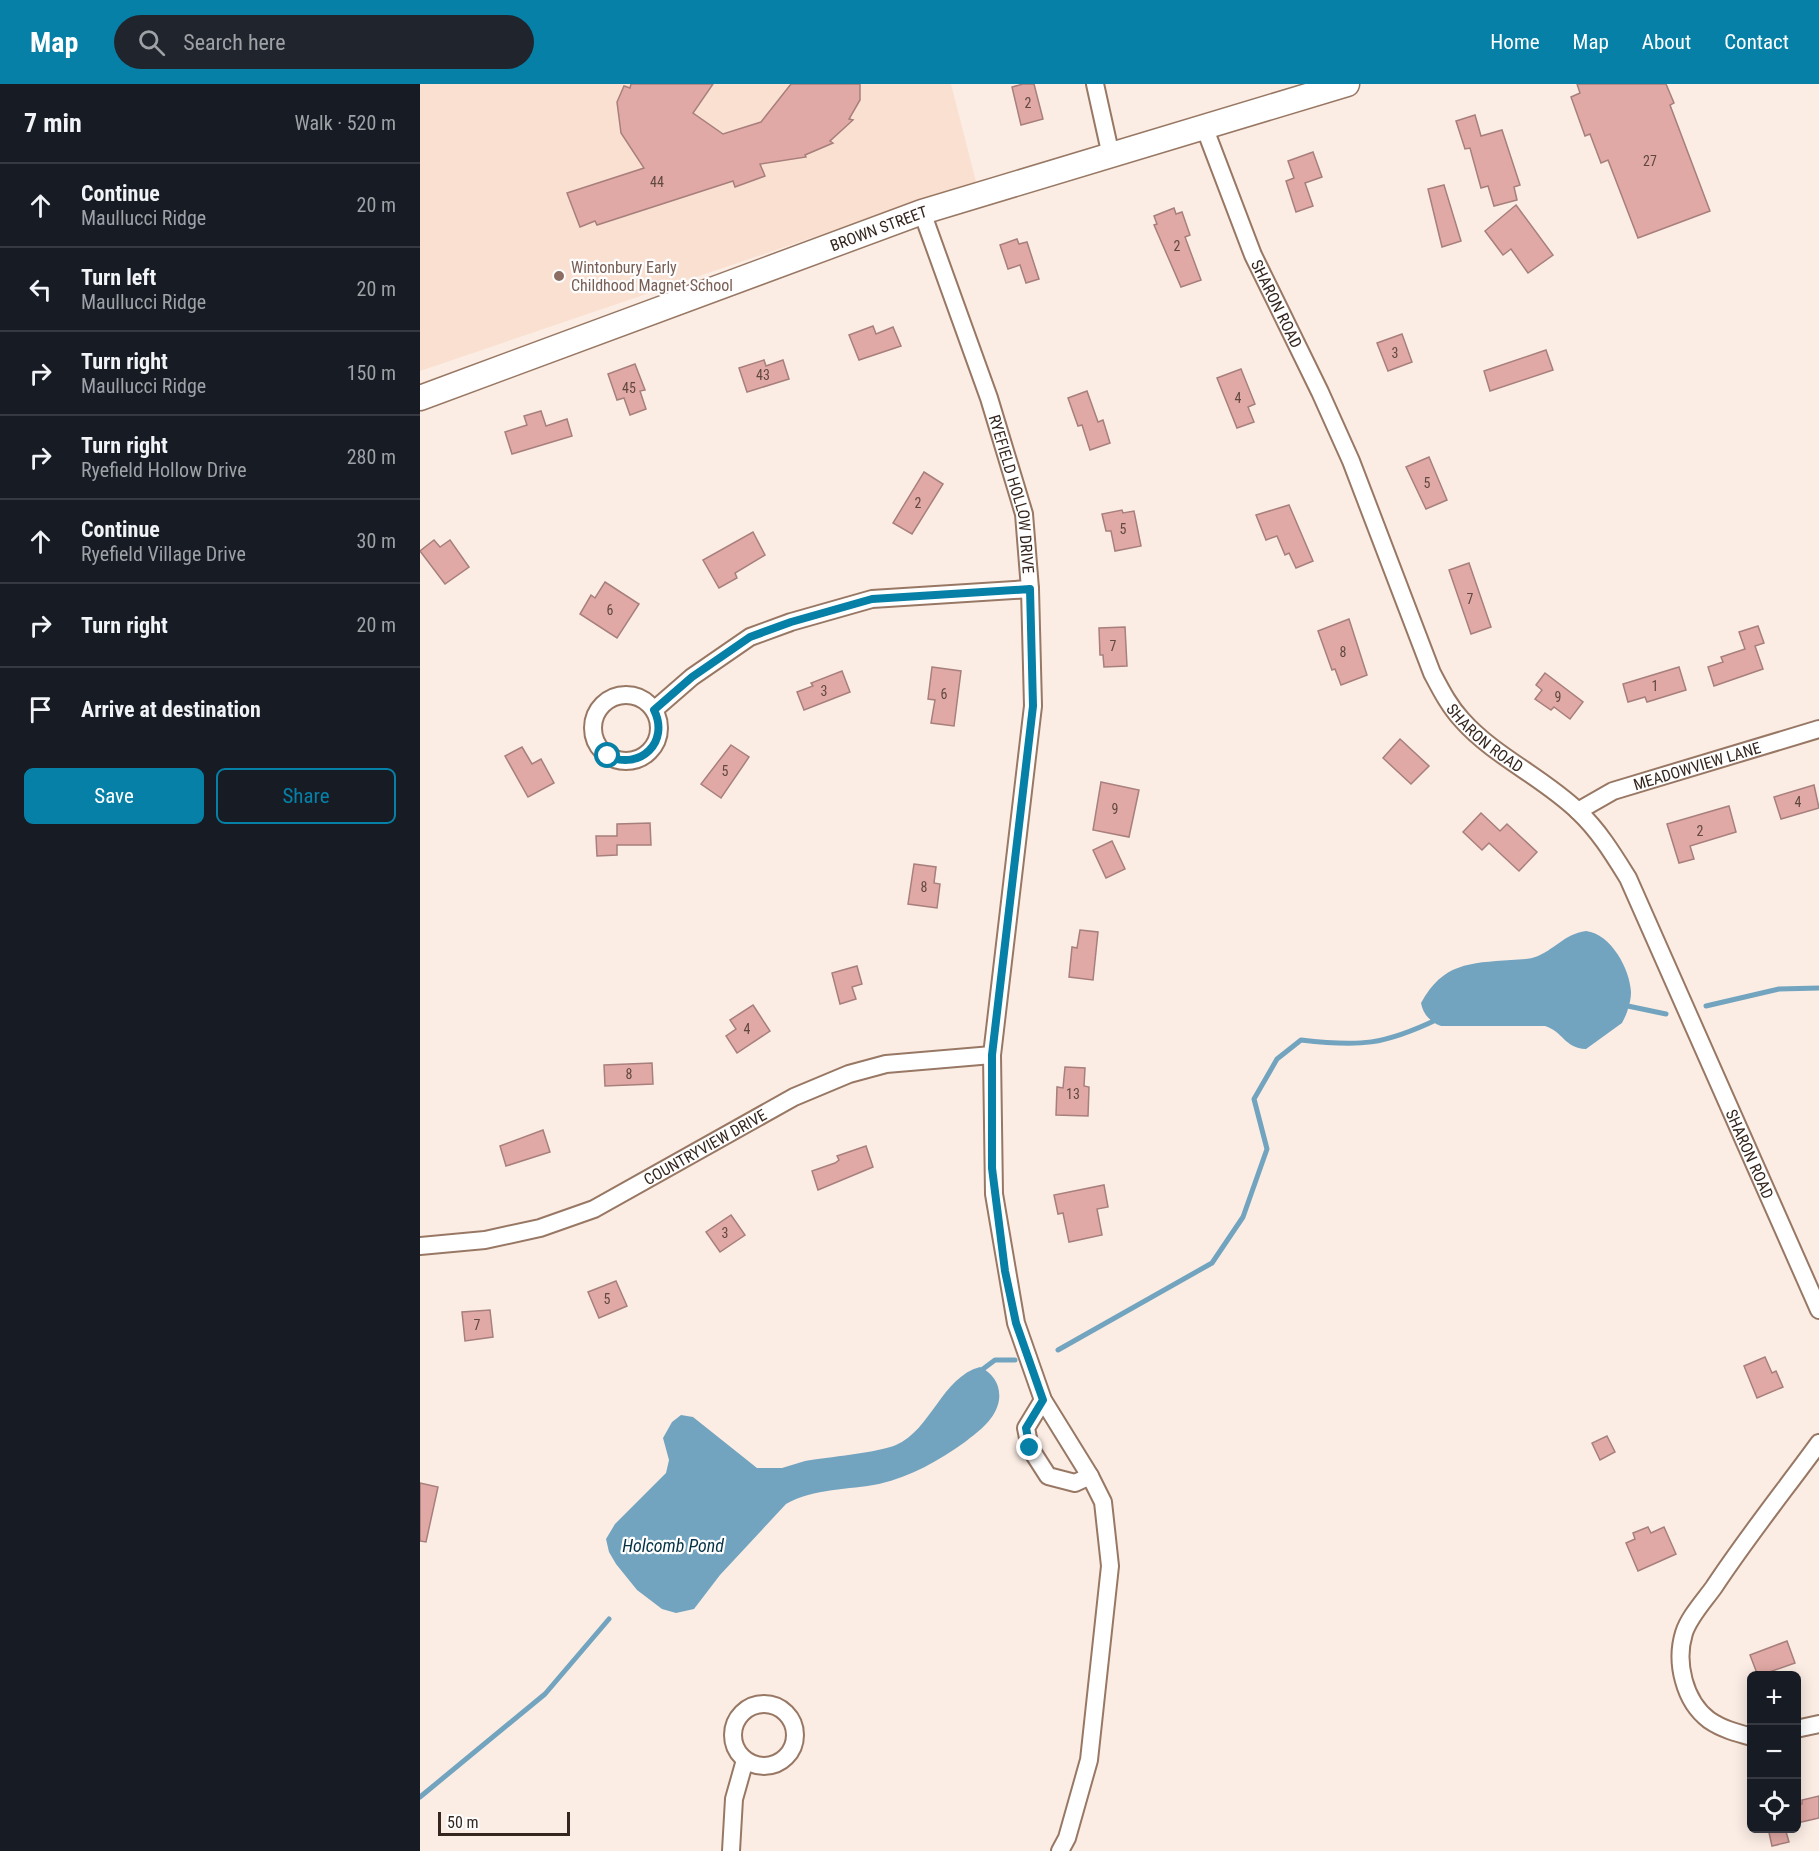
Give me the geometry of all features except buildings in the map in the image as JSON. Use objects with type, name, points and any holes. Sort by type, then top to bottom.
[{"type":"street","points":[[1095,84],[1111,156]]},
{"type":"street","name":"BROWN STREET","points":[[420,398],[922,212],[1205,129],[1347,84]]},
{"type":"street","name":"SHARON ROAD","points":[[1205,129],[1253,255],[1351,461],[1432,673],[1445,699],[1462,721],[1482,739],[1578,811],[1604,839],[1628,878],[1819,1310]]},
{"type":"street","name":"RYEFIELD HOLLOW DRIVE","points":[[922,212],[1007,453],[1024,514],[1030,589],[1033,706],[992,1055],[994,1194],[1016,1323],[1043,1400],[1090,1476],[1103,1502],[1110,1566],[1089,1760],[1067,1838],[1060,1851]]},
{"type":"street","points":[[654,710],[692,677],[750,637],[791,622],[872,599],[1030,589]]},
{"type":"street","points":[[629,694],[648,702],[654,710],[658,718],[658,736],[655,744],[642,757],[634,760],[616,760],[608,756],[596,743],[592,724],[595,714],[609,698],[629,694]]},
{"type":"street","name":"MEADOWVIEW LANE","points":[[1578,811],[1613,791],[1819,729]]},
{"type":"street","name":"COUNTRYVIEW DRIVE","points":[[420,1246],[485,1240],[540,1228],[594,1209],[794,1097],[849,1074],[886,1064],[992,1055]]},
{"type":"street","points":[[1043,1400],[1026,1428],[1030,1448],[1048,1476],[1075,1483],[1090,1476]]},
{"type":"street","points":[[1747,1736],[1730,1732],[1708,1719],[1690,1697],[1681,1675],[1680,1654],[1684,1632],[1759,1521],[1819,1443]]},
{"type":"street","points":[[1801,1729],[1819,1724]]},
{"type":"street","points":[[731,1851],[734,1799],[745,1760]]},
{"type":"shaded area","name":"Wintonbury Early Childhood Magnet School","points":[[420,84],[951,84],[976,182],[420,371]]},
{"type":"water","points":[[1586,931],[1603,939],[1618,954],[1627,973],[1631,992],[1622,1023],[1586,1049],[1573,1046],[1545,1026],[1441,1026],[1430,1020],[1423,1011],[1421,1003],[1429,990],[1438,980],[1458,968],[1482,962],[1535,957],[1545,953],[1566,938]]},
{"type":"water","name":"Holcomb Pond","points":[[980,1367],[995,1380],[999,1389],[999,1400],[991,1419],[976,1433],[935,1462],[903,1477],[879,1484],[820,1492],[786,1504],[720,1575],[694,1609],[676,1613],[662,1609],[637,1590],[609,1552],[606,1539],[615,1524],[666,1473],[669,1460],[663,1438],[672,1422],[681,1415],[693,1417],[757,1468],[782,1468],[805,1461],[865,1453],[896,1445],[919,1428],[956,1381]]},
{"type":"waterway","points":[[1706,1006],[1779,989],[1819,988]]},
{"type":"waterway","points":[[1623,1005],[1666,1014]]},
{"type":"waterway","points":[[1058,1350],[1212,1263],[1243,1217],[1267,1149],[1254,1099],[1277,1059],[1301,1040],[1340,1043],[1371,1042],[1402,1034],[1438,1019]]},
{"type":"waterway","points":[[979,1372],[995,1360],[1015,1360]]},
{"type":"waterway","points":[[420,1797],[545,1694],[609,1619]]},
{"type":"place","name":"Wintonbury Early Childhood Magnet School","points":[[559,276]]},
{"type":"route","points":[[608,756],[616,760],[634,760],[650,751],[655,744],[659,727],[654,710],[692,677],[750,637],[791,622],[872,599],[1030,589],[1033,706],[992,1055],[992,1168],[1005,1271],[1016,1323],[1043,1400],[1026,1428],[1030,1448]]}]
